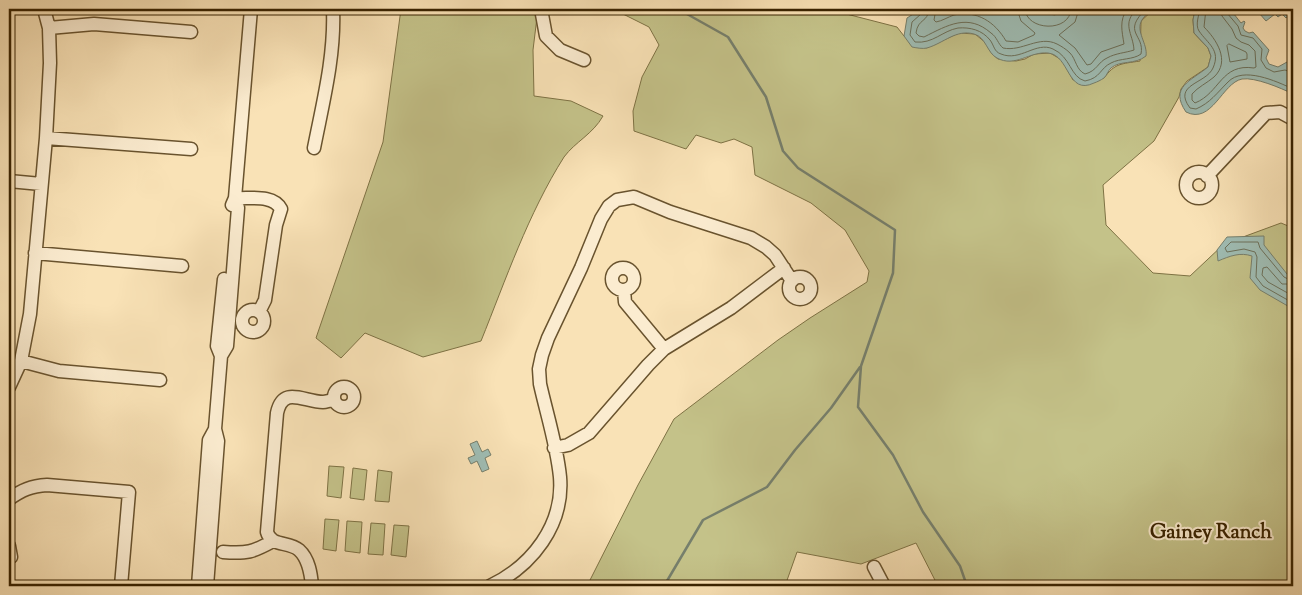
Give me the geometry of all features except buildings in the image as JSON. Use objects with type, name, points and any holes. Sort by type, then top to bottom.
[{"type":"street","points":[[9,387],[21,361],[28,328],[46,138],[50,63],[49,28],[44,9]]},
{"type":"street","points":[[198,586],[209,440],[214,429],[221,356],[227,346],[229,268],[238,208],[235,198],[251,9]]},
{"type":"street","points":[[314,148],[330,64],[334,9]]},
{"type":"street","points":[[541,9],[546,36],[560,50],[584,60]]},
{"type":"street","points":[[49,28],[94,24],[191,32]]},
{"type":"street","points":[[1207,176],[1266,113],[1280,112],[1293,119]]},
{"type":"street","points":[[46,138],[191,149]]},
{"type":"street","points":[[9,182],[41,184]]},
{"type":"street","points":[[490,586],[526,563],[536,552],[556,515],[560,484],[540,384],[539,370],[548,338],[581,268],[601,219],[609,206],[617,200],[634,197],[670,212],[750,238],[766,247],[775,255],[792,281]]},
{"type":"street","points":[[235,198],[269,199],[275,201],[280,209],[265,300],[259,312]]},
{"type":"street","points":[[35,253],[182,266]]},
{"type":"street","points":[[554,448],[568,444],[590,433],[642,371],[664,349],[731,308],[784,268]]},
{"type":"street","points":[[624,290],[625,302],[664,349]]},
{"type":"street","points":[[21,361],[59,371],[160,380]]},
{"type":"street","points":[[312,586],[311,568],[300,550],[273,542],[268,537],[267,532],[279,405],[284,399],[291,397],[323,402],[334,400]]},
{"type":"street","points":[[207,586],[218,440],[214,429]]},
{"type":"street","points":[[9,499],[23,490],[41,486],[129,492],[121,586]]},
{"type":"street","points":[[224,552],[238,554],[254,552],[273,542]]},
{"type":"street","points":[[874,567],[884,586]]},
{"type":"shaded area","points":[[401,9],[538,9],[533,50],[534,96],[571,101],[603,116],[594,128],[564,157],[539,201],[518,247],[481,341],[423,357],[365,333],[341,358],[316,338],[383,142]]},
{"type":"shaded area","points":[[613,9],[827,9],[897,27],[904,36],[926,48],[959,33],[975,34],[986,43],[992,54],[998,59],[1016,61],[1034,54],[1050,53],[1062,60],[1073,80],[1104,78],[1112,69],[1119,65],[1140,61],[1141,21],[1154,9],[1195,9],[1193,20],[1194,33],[1208,48],[1211,56],[1208,67],[1187,81],[1181,89],[1179,97],[1154,141],[1103,185],[1106,225],[1153,273],[1190,276],[1224,244],[1281,223],[1293,228],[1293,586],[938,586],[916,543],[861,564],[797,552],[785,586],[587,586],[674,419],[778,340],[867,282],[869,271],[845,230],[811,203],[755,175],[752,147],[734,139],[721,143],[696,135],[686,149],[634,131],[633,111],[642,77],[659,45],[649,27]]},
{"type":"shaded area","points":[[329,466],[344,467],[341,498],[327,496]]},
{"type":"shaded area","points":[[353,468],[367,470],[364,500],[350,498]]},
{"type":"shaded area","points":[[378,470],[392,472],[389,502],[375,501]]},
{"type":"shaded area","points":[[325,519],[339,520],[336,551],[323,549]]},
{"type":"shaded area","points":[[347,521],[362,522],[360,553],[345,551]]},
{"type":"shaded area","points":[[371,523],[385,524],[383,555],[368,554]]},
{"type":"shaded area","points":[[394,525],[409,526],[406,557],[391,555]]},
{"type":"water","points":[[921,9],[1034,9],[1038,12],[1055,15],[1062,9],[1154,9],[1144,17],[1140,24],[1146,56],[1137,61],[1119,64],[1110,69],[1104,78],[1085,86],[1073,80],[1061,60],[1055,55],[1041,53],[1016,60],[1004,61],[994,56],[981,38],[974,34],[961,33],[927,48],[912,47],[904,36],[907,18]]},
{"type":"water","points":[[1195,9],[1230,9],[1241,23],[1244,21],[1243,28],[1245,31],[1253,32],[1269,50],[1266,58],[1269,64],[1278,67],[1287,62],[1293,71],[1293,94],[1261,81],[1242,79],[1228,88],[1203,113],[1186,112],[1181,103],[1181,90],[1184,85],[1208,67],[1211,56],[1208,48],[1194,33],[1193,20]]},
{"type":"water","points":[[1264,9],[1293,9],[1293,12],[1286,18],[1282,14],[1278,17],[1275,14],[1266,21],[1259,13]]},
{"type":"water","points":[[1264,236],[1264,245],[1287,274],[1293,271],[1293,309],[1260,290],[1250,278],[1252,256],[1231,256],[1218,261],[1217,250],[1227,237]]},
{"type":"water","points":[[477,441],[482,452],[488,449],[491,455],[485,458],[489,469],[482,472],[477,461],[471,464],[468,458],[475,455],[470,444]]},
{"type":"waterway","points":[[678,9],[728,37],[766,97],[783,151],[798,168],[895,230],[893,273],[861,366],[858,407],[893,455],[923,512],[960,566],[967,586]]},
{"type":"waterway","points":[[664,586],[703,520],[767,487],[795,450],[831,408],[860,367]]},
{"type":"district","name":"Gainey Ranch","points":[[1211,533]]}]
